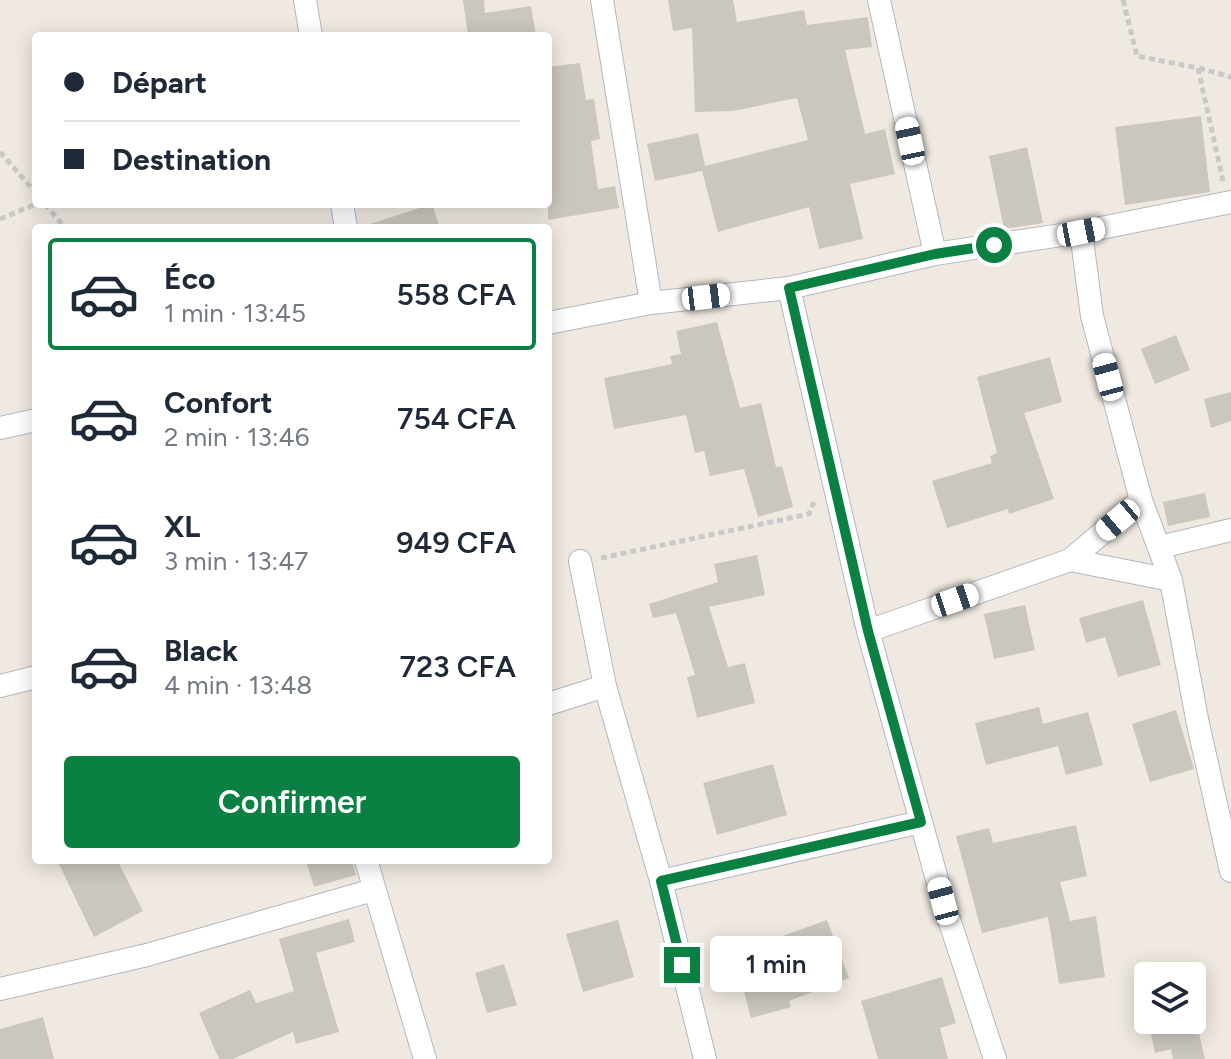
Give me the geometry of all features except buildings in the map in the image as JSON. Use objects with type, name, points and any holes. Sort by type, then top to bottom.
[{"type":"street","points":[[305,0],[310,32]]},
{"type":"street","points":[[602,0],[651,303]]},
{"type":"street","points":[[879,0],[935,254]]},
{"type":"street","points":[[552,322],[651,303],[789,288],[935,254],[1081,232],[1229,202]]},
{"type":"street","points":[[1081,232],[1092,316],[1141,500],[1171,580],[1198,724],[1231,871]]},
{"type":"street","points":[[789,288],[868,631],[921,822],[995,1059]]},
{"type":"street","points":[[0,428],[32,421]]},
{"type":"street","points":[[868,631],[1070,560],[1141,500]]},
{"type":"street","points":[[1160,547],[1231,530]]},
{"type":"street","points":[[1070,560],[1171,580]]},
{"type":"street","points":[[580,561],[605,686],[661,881],[705,1059]]},
{"type":"street","points":[[0,686],[32,678]]},
{"type":"street","points":[[552,703],[605,686]]},
{"type":"street","points":[[661,881],[921,822]]},
{"type":"street","points":[[367,864],[425,1059]]},
{"type":"street","points":[[0,989],[147,955],[373,890]]},
{"type":"path","points":[[1123,0],[1137,56],[1231,77]]},
{"type":"path","points":[[1198,68],[1229,202]]},
{"type":"path","points":[[0,152],[32,189]]},
{"type":"path","points":[[0,219],[32,206]]},
{"type":"path","points":[[48,208],[62,224]]},
{"type":"path","points":[[580,561],[809,514]]},
{"type":"route","points":[[682,965],[661,881],[921,822],[868,631],[789,288],[935,254],[994,245]]}]
